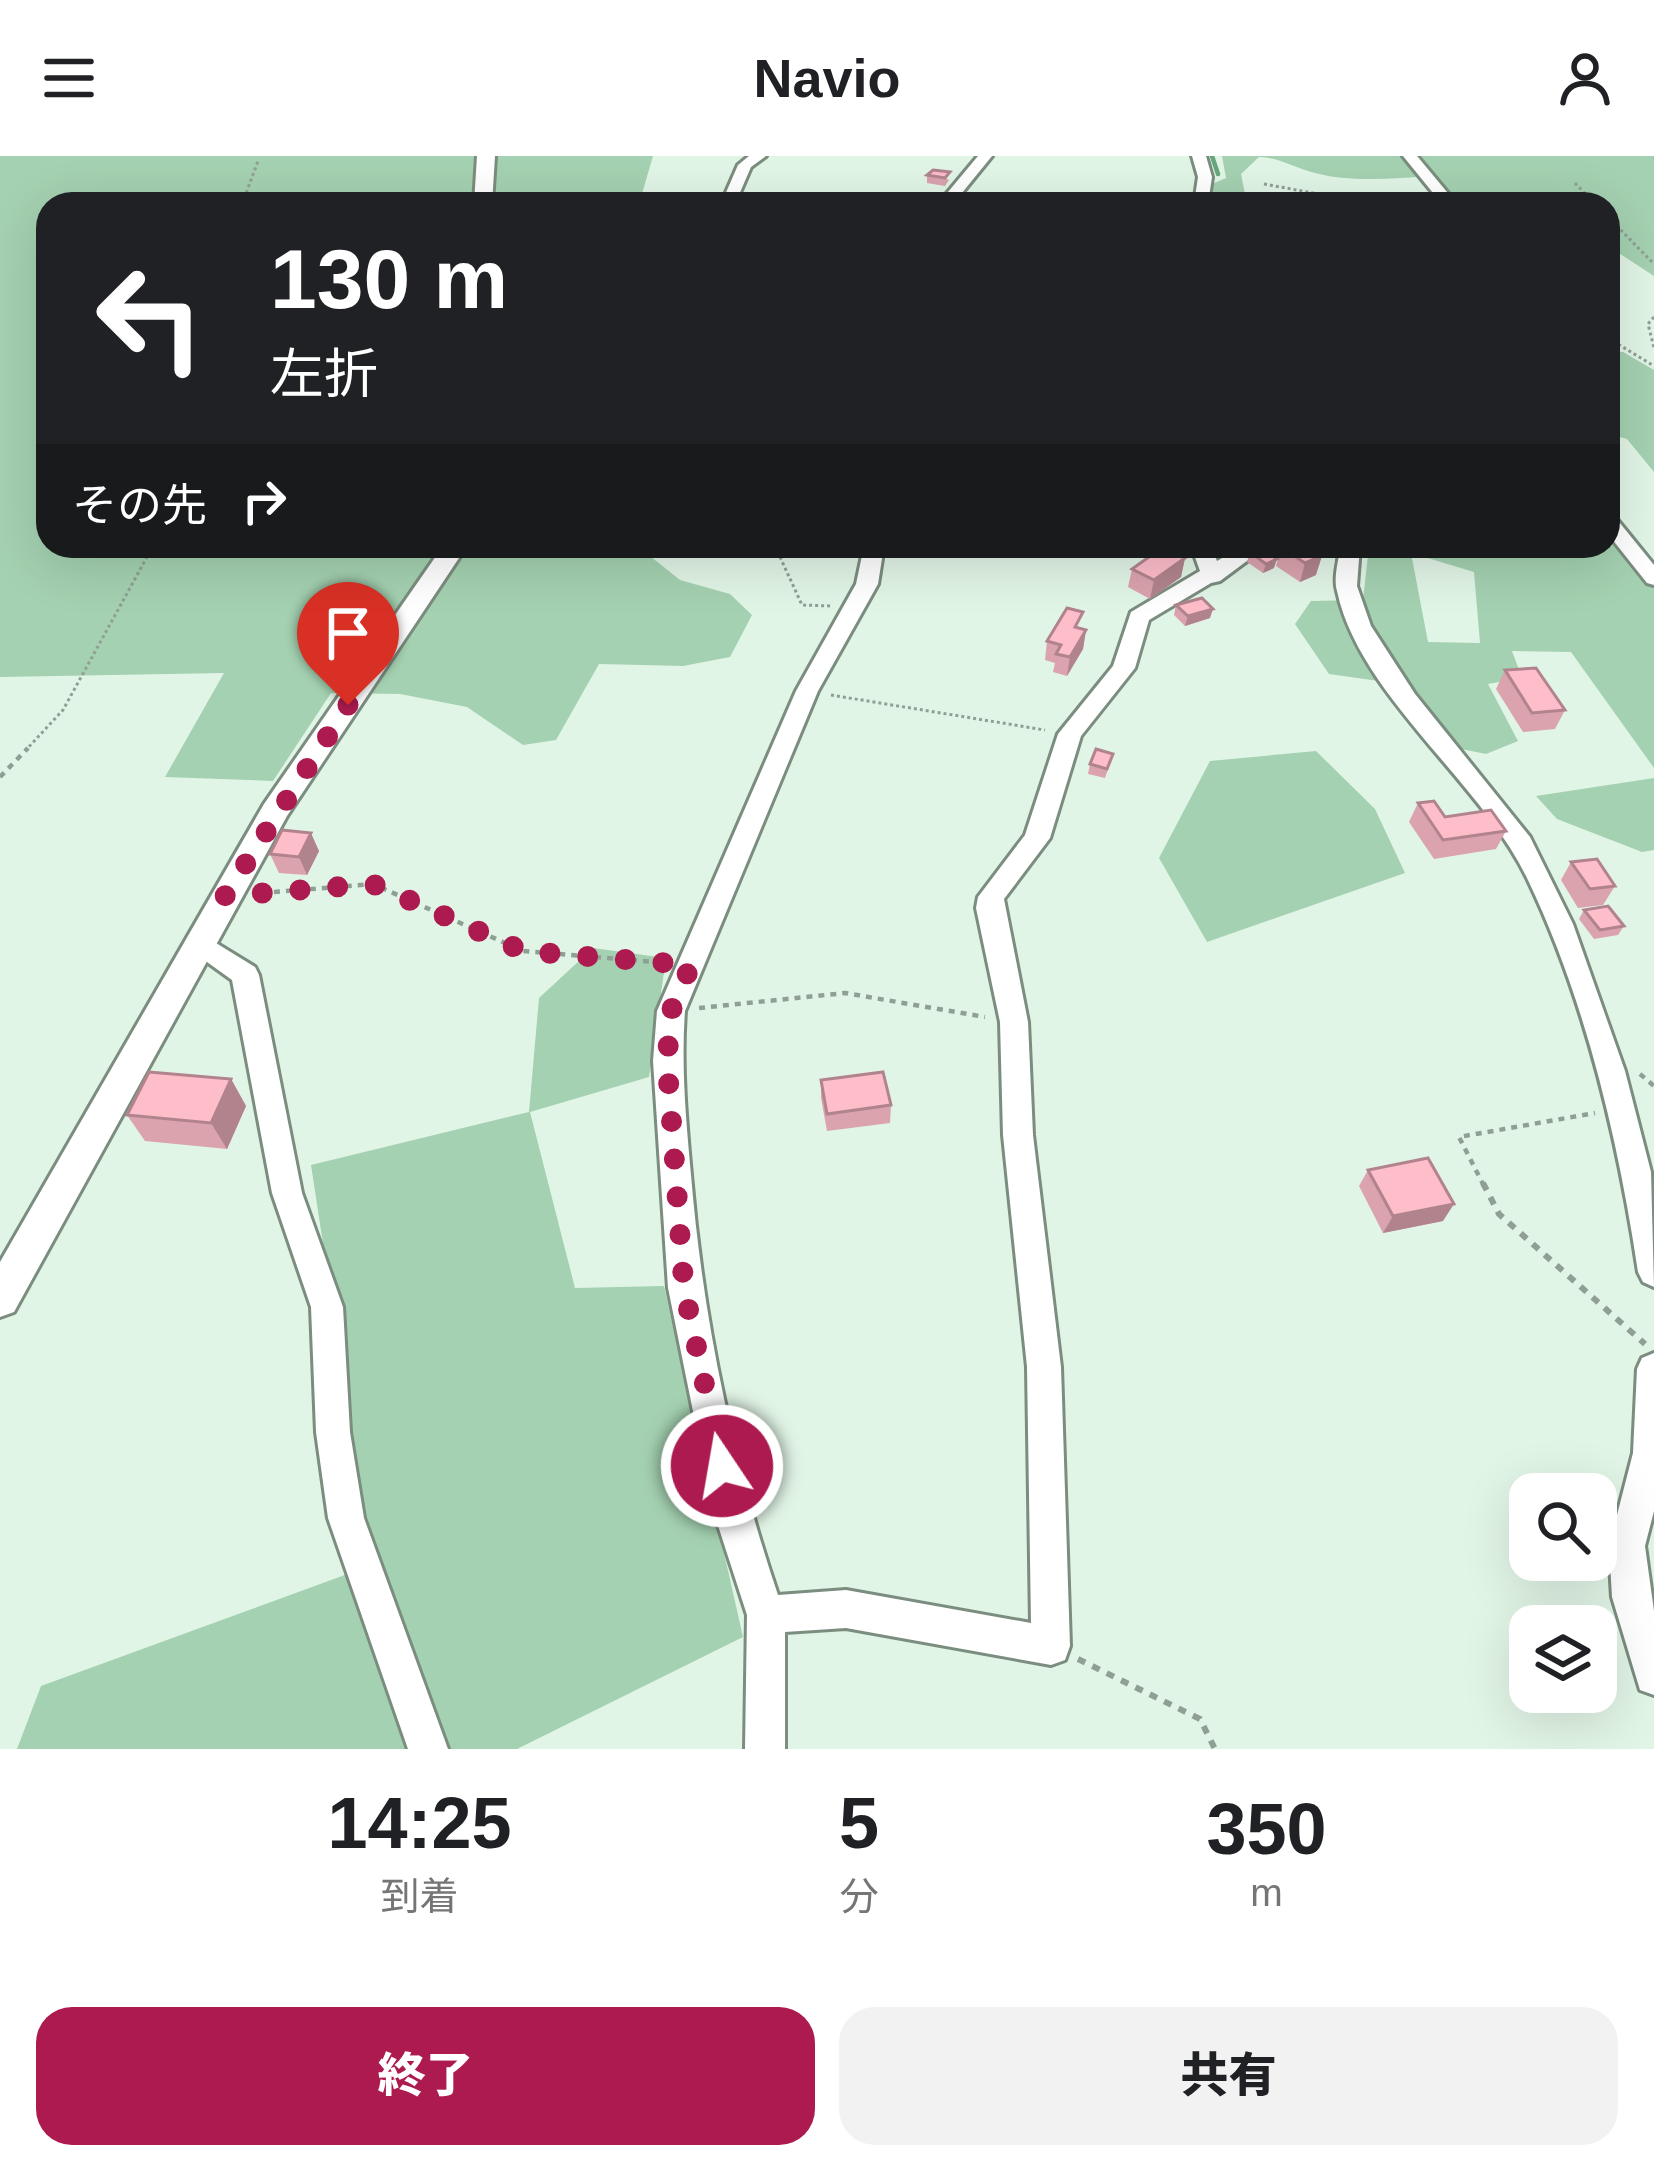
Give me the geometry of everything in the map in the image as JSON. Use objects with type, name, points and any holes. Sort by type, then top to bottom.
[{"type":"street","points":[[484,192],[486,156]]},
{"type":"street","points":[[733,192],[745,165],[759,156]]},
{"type":"street","points":[[955,192],[985,156]]},
{"type":"street","points":[[1199,156],[1202,192]]},
{"type":"street","points":[[1410,156],[1440,192]]},
{"type":"street","points":[[1620,536],[1654,579]]},
{"type":"street","points":[[0,1299],[197,942],[275,811],[447,558]]},
{"type":"street","points":[[765,1749],[766,1615],[731,1510],[684,1288],[667,1061],[671,1011],[808,691],[867,584],[872,558]]},
{"type":"street","points":[[1206,558],[1213,577]]},
{"type":"street","points":[[766,1615],[846,1609],[1052,1646],[1044,1366],[1018,1135],[1014,1022],[989,908],[992,897],[1037,838],[1070,734],[1124,668],[1139,617],[1240,558]]},
{"type":"street","points":[[1349,558],[1346,587],[1366,638],[1538,874],[1598,1039],[1647,1224],[1654,1272]]},
{"type":"street","points":[[197,942],[245,975],[287,1193],[327,1307],[333,1432],[346,1518],[428,1749]]},
{"type":"street","points":[[1654,1369],[1651,1453],[1627,1546],[1631,1597],[1654,1676]]},
{"type":"path","points":[[246,192],[258,161]]},
{"type":"path","points":[[1264,184],[1308,192]]},
{"type":"path","points":[[1575,184],[1583,192]]},
{"type":"path","points":[[1620,229],[1654,264]]},
{"type":"path","points":[[1654,317],[1648,324],[1654,348]]},
{"type":"path","points":[[1620,345],[1654,366]]},
{"type":"path","points":[[0,777],[63,710],[146,558]]},
{"type":"path","points":[[781,558],[802,604],[855,607]]},
{"type":"path","points":[[808,691],[1070,734]]},
{"type":"path","points":[[225,896],[373,884],[523,951],[691,965]]},
{"type":"path","points":[[671,1011],[845,993],[1014,1022]]},
{"type":"path","points":[[1617,1109],[1459,1137],[1499,1214],[1654,1352]]},
{"type":"path","points":[[1052,1646],[1200,1719],[1214,1749]]},
{"type":"green space","points":[[0,156],[653,156],[642,192],[36,192],[36,558],[652,558],[680,580],[730,594],[752,615],[730,657],[683,666],[599,664],[556,740],[523,745],[467,707],[400,694],[331,693],[273,781],[165,777],[224,673],[0,677]]},
{"type":"green space","points":[[1222,156],[1654,156],[1654,276],[1620,254],[1620,192],[1447,192],[1433,176],[1344,178],[1259,157],[1241,174],[1245,192],[1212,192],[1212,184],[1226,178]]},
{"type":"green space","points":[[1620,352],[1654,370],[1654,472],[1627,439],[1620,437]]},
{"type":"green space","points":[[1620,544],[1633,547],[1654,567],[1654,768],[1571,652],[1512,651],[1522,678],[1488,684],[1518,741],[1486,754],[1437,744],[1393,683],[1329,674],[1295,624],[1311,601],[1363,600],[1368,558],[1412,558],[1428,642],[1480,643],[1474,572],[1428,558],[1620,558]]},
{"type":"green space","points":[[1316,751],[1375,809],[1405,873],[1207,942],[1159,858],[1210,761]]},
{"type":"green space","points":[[1654,778],[1654,850],[1642,852],[1557,819],[1536,796]]},
{"type":"green space","points":[[593,948],[666,958],[649,1077],[530,1112],[575,1288],[664,1286],[743,1637],[517,1749],[17,1749],[41,1686],[372,1565],[311,1165],[529,1112],[539,998]]},
{"type":"building","points":[[933,170],[950,172],[945,178],[927,175]]},
{"type":"building","points":[[1148,558],[1185,558],[1154,580],[1132,569]]},
{"type":"building","points":[[1202,598],[1213,609],[1188,616],[1176,605]]},
{"type":"building","points":[[1067,608],[1083,612],[1075,627],[1086,630],[1070,657],[1056,654],[1061,645],[1047,641]]},
{"type":"building","points":[[1536,668],[1565,710],[1532,713],[1505,670]]},
{"type":"building","points":[[1096,749],[1113,754],[1107,769],[1090,764]]},
{"type":"building","points":[[1434,801],[1445,817],[1491,810],[1506,831],[1443,840],[1418,803]]},
{"type":"building","points":[[282,830],[311,833],[299,857],[270,854]]},
{"type":"building","points":[[1597,859],[1615,886],[1590,889],[1571,862]]},
{"type":"building","points":[[1608,906],[1624,926],[1600,930],[1584,910]]},
{"type":"building","points":[[149,1072],[231,1079],[211,1123],[127,1115]]},
{"type":"building","points":[[883,1072],[891,1105],[827,1114],[821,1080]]},
{"type":"building","points":[[1428,1158],[1454,1204],[1393,1216],[1368,1170]]},
{"type":"waterway","points":[[1212,156],[1218,174]]},
{"type":"route","points":[[348,705],[275,811],[225,896],[373,884],[523,951],[691,965],[671,1011],[667,1061],[684,1288],[722,1466]]}]
